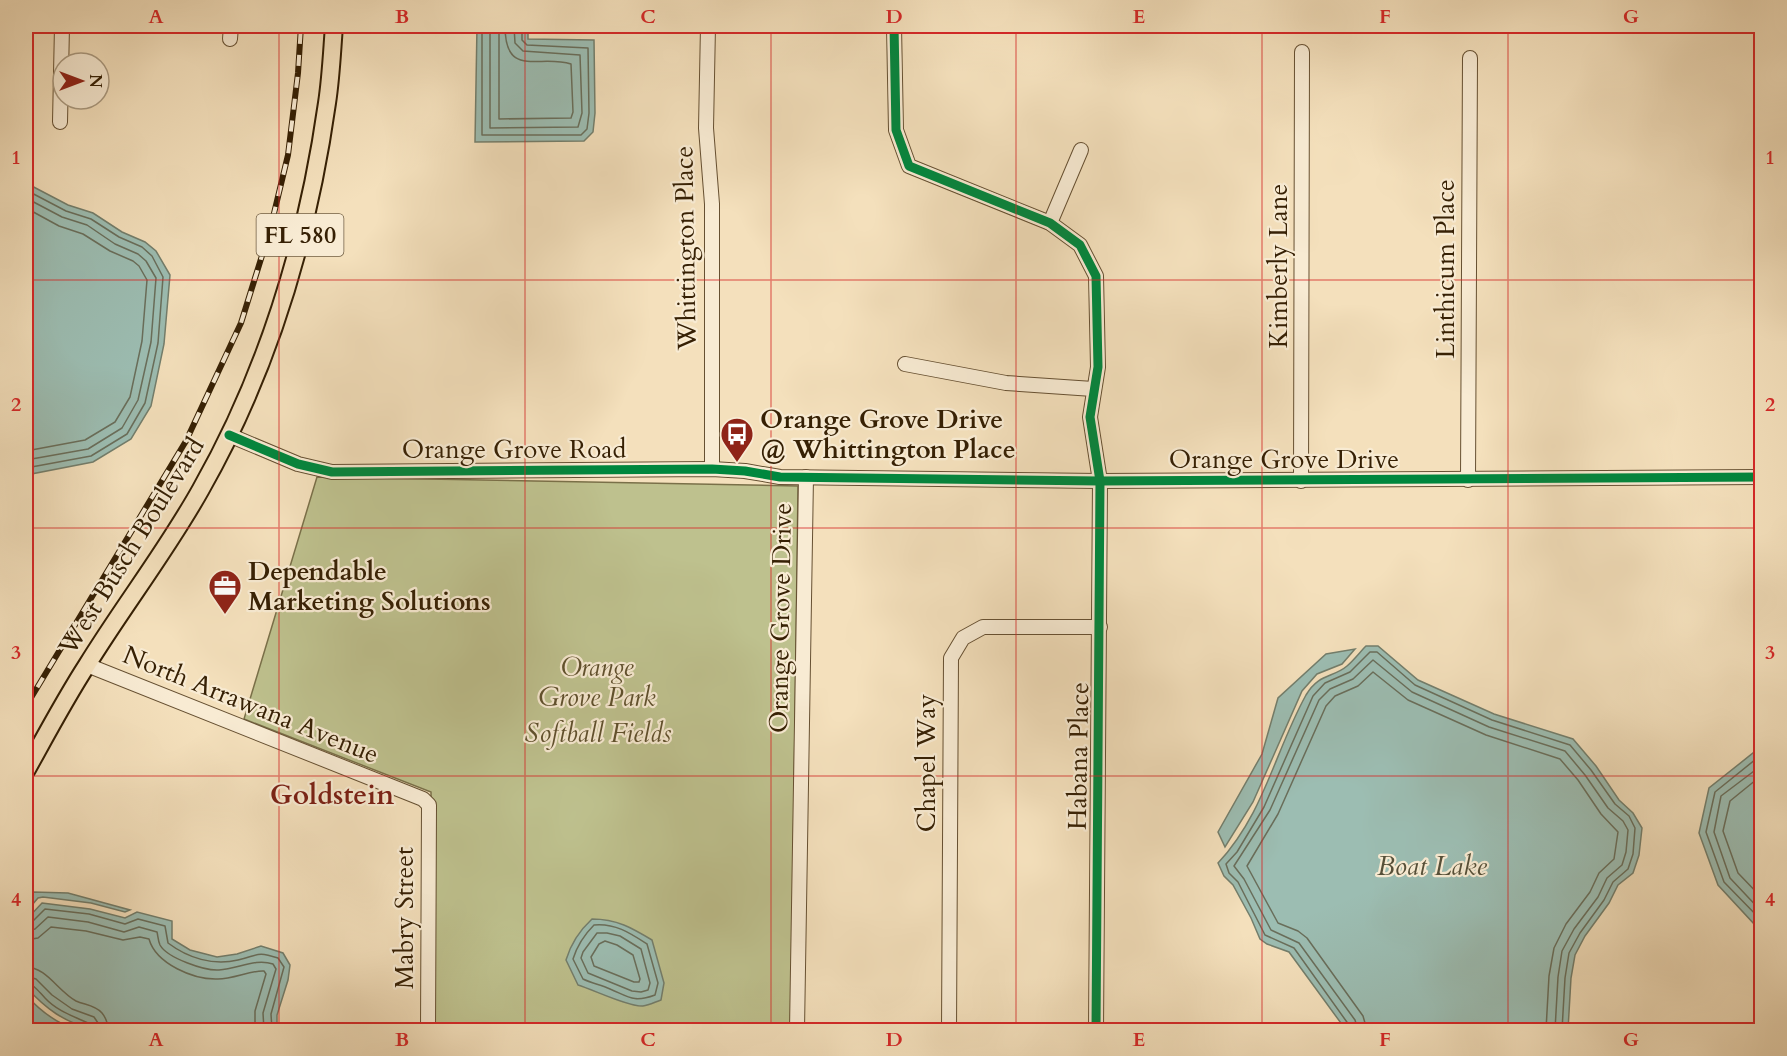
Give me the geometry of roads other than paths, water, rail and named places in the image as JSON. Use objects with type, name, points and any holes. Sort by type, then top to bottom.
[{"type":"main road","name":"West Busch Boulevard","points":[[26,771],[87,665],[165,550],[202,488],[230,435],[260,365],[282,304],[301,234],[328,101],[334,26]]},
{"type":"street","points":[[60,122],[62,26]]},
{"type":"street","name":"Whittington Place","points":[[708,26],[706,128],[712,204],[712,469]]},
{"type":"street","name":"Habana Place","points":[[894,26],[896,130],[909,166],[1050,223],[1080,245],[1096,276],[1098,367],[1090,417],[1100,481],[1096,1030]]},
{"type":"street","name":"Kimberly Lane","points":[[1301,481],[1302,52]]},
{"type":"street","name":"Linthicum Place","points":[[1468,480],[1470,58]]},
{"type":"street","points":[[1050,223],[1081,150]]},
{"type":"street","points":[[905,364],[1006,383],[1093,388]]},
{"type":"street","name":"Orange Grove Road","points":[[230,435],[298,464],[332,472],[712,469],[745,471],[780,477],[806,477]]},
{"type":"street","name":"Orange Grove Drive","points":[[797,1030],[806,477],[1301,481],[1761,477]]},
{"type":"street","name":"Chapel Way","points":[[949,1030],[951,658],[963,638],[982,627],[1100,627]]},
{"type":"street","name":"North Arrawana Avenue","points":[[87,665],[423,799],[429,805]]},
{"type":"street","name":"Mabry Street","points":[[428,1030],[429,805]]},
{"type":"water","points":[[477,26],[528,26],[528,39],[594,40],[593,132],[584,141],[475,142]]},
{"type":"water","points":[[26,183],[68,205],[93,213],[122,232],[145,242],[156,251],[170,275],[164,344],[151,406],[131,439],[93,462],[26,475]]},
{"type":"water","name":"Boat Lake","points":[[1366,646],[1378,646],[1418,680],[1494,714],[1573,739],[1596,766],[1619,800],[1633,813],[1642,828],[1639,855],[1633,873],[1618,885],[1575,955],[1571,978],[1568,1030],[1346,1030],[1289,952],[1260,939],[1233,885],[1224,876],[1218,863],[1234,844],[1258,803],[1306,695],[1321,679],[1347,666]]},
{"type":"water","points":[[1355,649],[1342,664],[1317,674],[1302,691],[1253,802],[1225,847],[1218,832],[1262,754],[1278,698],[1326,654]]},
{"type":"water","points":[[1761,750],[1761,928],[1756,926],[1718,885],[1699,833],[1709,788],[1753,753]]},
{"type":"water","points":[[33,892],[68,893],[130,910],[125,912],[91,903],[43,897],[38,898],[26,912],[26,894]]},
{"type":"water","points":[[42,903],[90,909],[125,918],[137,912],[172,921],[172,939],[190,950],[217,957],[237,954],[261,946],[283,953],[290,965],[288,980],[277,1015],[277,1030],[93,1030],[64,1019],[41,1002],[26,987],[26,920]]},
{"type":"water","points":[[592,919],[617,922],[652,940],[664,983],[661,1000],[645,1006],[637,1006],[578,985],[566,960],[576,938]]},
{"type":"water","points":[[26,995],[49,1016],[77,1030],[30,1030],[26,1022]]},
{"type":"railway","points":[[26,706],[186,441],[241,323],[270,230],[288,155],[301,26]]},
{"type":"place","name":"Orange Grove Drive @ Whittington Place","points":[[737,463]]},
{"type":"place","name":"Dependable Marketing Solutions","points":[[225,615]]},
{"type":"district","name":"Goldstein","points":[[332,794]]},
{"type":"park label","name":"Orange Grove Park","points":[[597,682]]},
{"type":"park label","name":"Softball Fields","points":[[598,733]]}]
